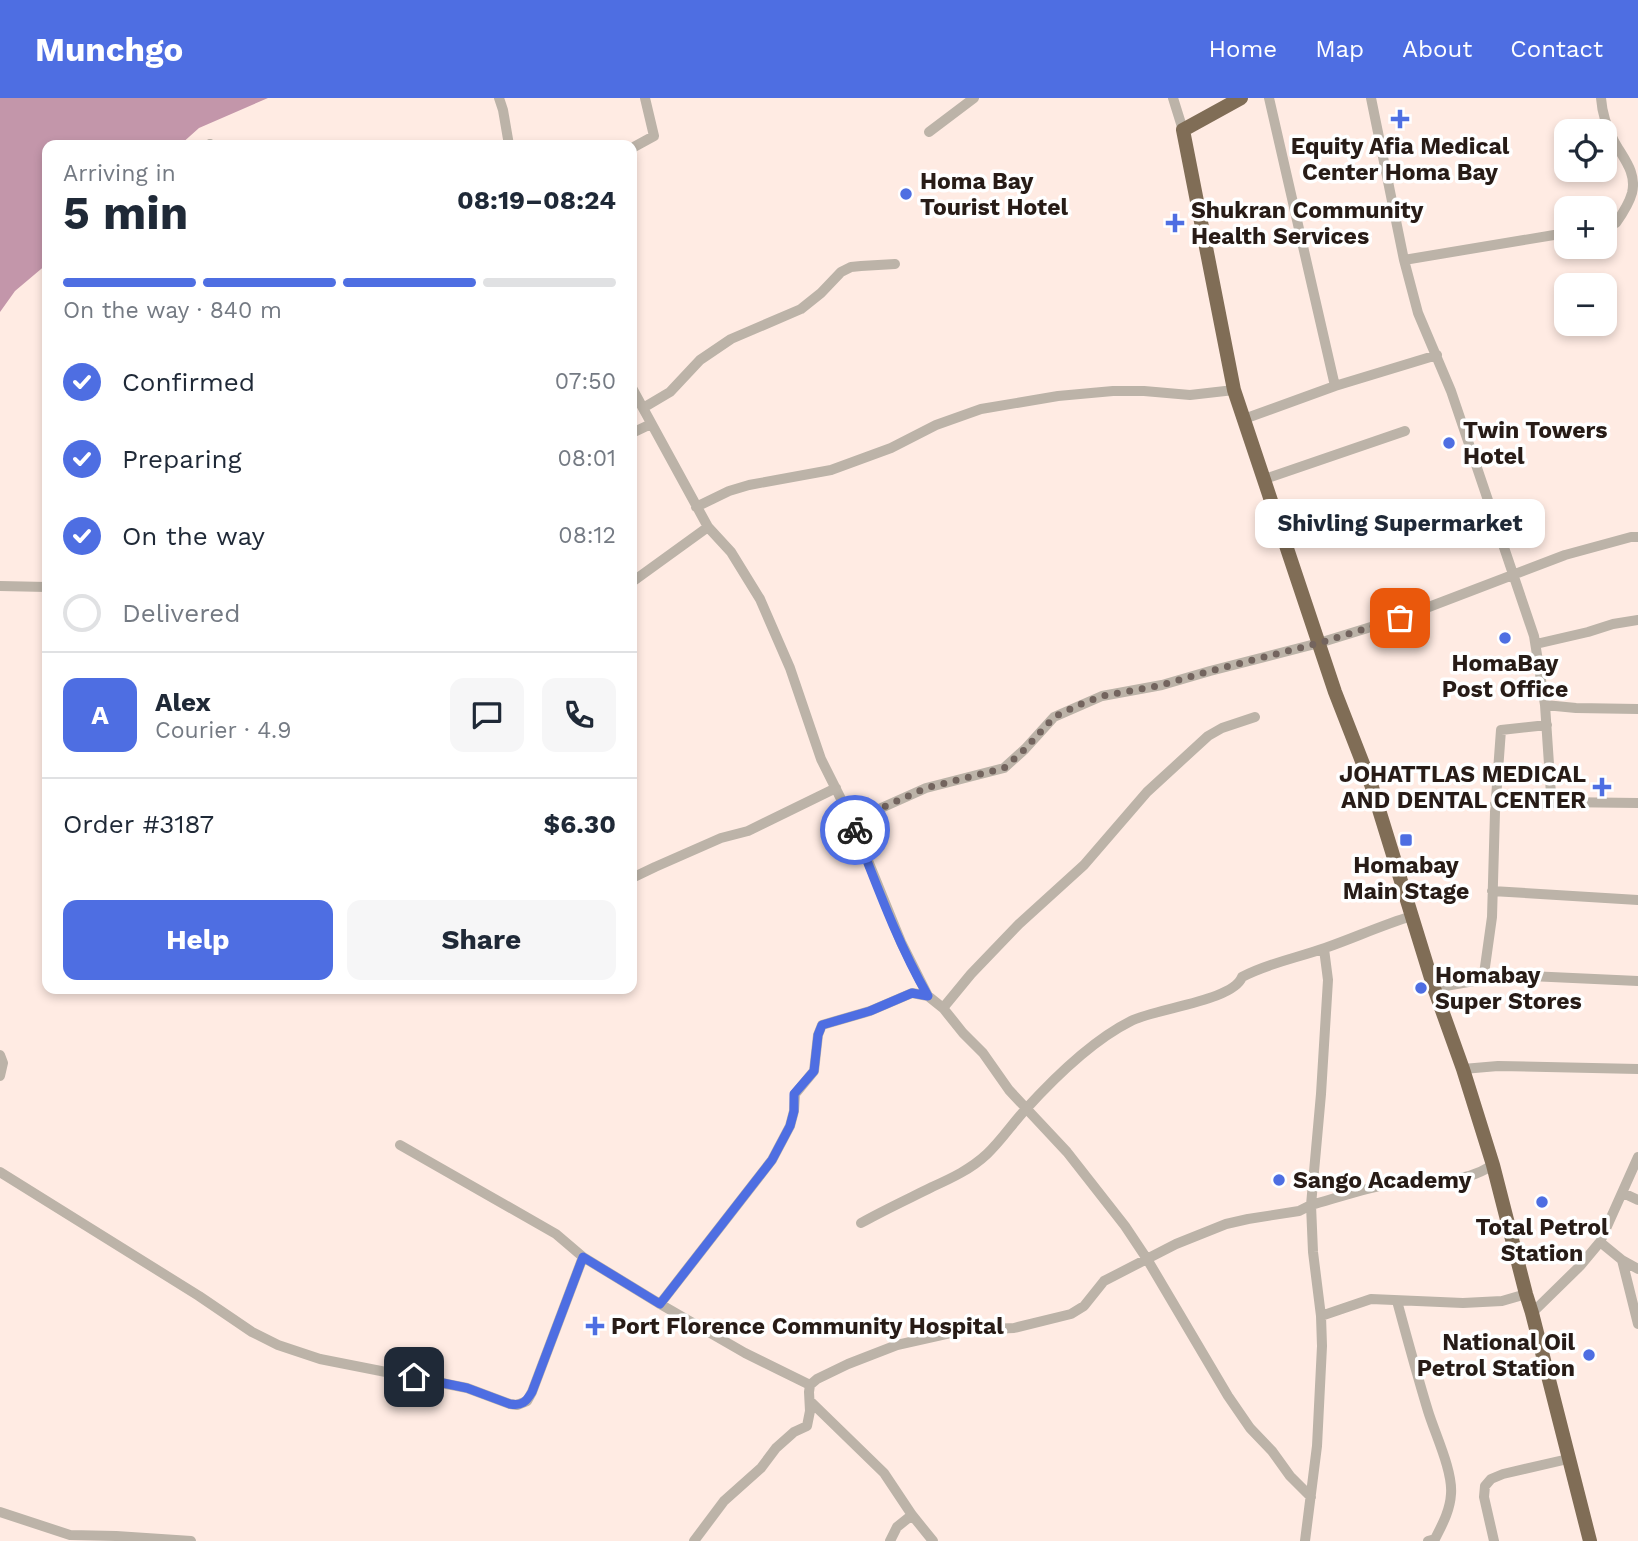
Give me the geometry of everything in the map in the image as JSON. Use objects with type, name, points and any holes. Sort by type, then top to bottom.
[{"type":"highway","points":[[1241,98],[1183,130],[1234,390],[1335,692],[1368,774],[1434,988],[1493,1165],[1590,1541]]},
{"type":"street","points":[[499,98],[508,140]]},
{"type":"street","points":[[637,145],[654,136],[645,98]]},
{"type":"street","points":[[929,132],[974,98]]},
{"type":"street","points":[[1173,98],[1183,130]]},
{"type":"street","points":[[1269,98],[1335,386]]},
{"type":"street","points":[[1371,98],[1404,260],[1418,313],[1451,391],[1536,644],[1545,705],[1551,794],[1557,802]]},
{"type":"street","points":[[1601,98],[1602,110],[1613,140],[1630,167],[1633,190],[1617,221]]},
{"type":"street","points":[[1404,260],[1554,235]]},
{"type":"street","points":[[643,408],[670,391],[700,360],[731,339],[801,309],[841,272],[851,267],[895,264]]},
{"type":"street","points":[[1244,419],[1335,386],[1437,355]]},
{"type":"street","points":[[696,507],[729,491],[749,485],[844,466],[891,448],[936,425],[981,409],[1058,396],[1113,391],[1189,395],[1234,390]]},
{"type":"street","points":[[637,397],[708,527],[731,552],[760,599],[790,668],[821,759],[851,819],[901,942],[928,996],[943,1008],[983,1053],[1009,1090],[1074,1161],[1125,1226],[1228,1396],[1250,1428],[1311,1497]]},
{"type":"street","points":[[637,431],[651,424]]},
{"type":"street","points":[[1265,479],[1405,431]]},
{"type":"street","points":[[637,578],[708,527]]},
{"type":"street","points":[[851,819],[852,821],[926,788],[1004,768],[1054,717],[1102,696],[1162,685],[1319,643],[1400,618],[1565,555],[1638,537]]},
{"type":"street","points":[[0,586],[42,587]]},
{"type":"street","points":[[1536,644],[1638,620]]},
{"type":"street","points":[[1545,705],[1638,709]]},
{"type":"street","points":[[943,1008],[1019,924],[1084,865],[1117,829],[1135,804],[1175,765],[1215,732],[1255,717]]},
{"type":"street","points":[[1484,974],[1492,917],[1495,804],[1501,730],[1547,725]]},
{"type":"street","points":[[637,876],[721,838],[748,831],[836,788]]},
{"type":"street","points":[[1495,804],[1638,803]]},
{"type":"street","points":[[1492,891],[1638,901]]},
{"type":"street","points":[[861,1223],[965,1171],[993,1148],[1075,1060],[1130,1021],[1148,1013],[1221,995],[1240,984],[1242,977],[1260,968],[1412,916]]},
{"type":"street","points":[[1305,1541],[1317,1446],[1322,1346],[1311,1205],[1328,980],[1324,948]]},
{"type":"street","points":[[1434,988],[1474,981],[1484,974],[1638,981]]},
{"type":"street","points":[[660,1304],[772,1160],[790,1126],[794,1111],[794,1094],[814,1071],[818,1035],[822,1025],[870,1011],[912,993],[928,996]]},
{"type":"street","points":[[0,1055],[3,1063],[0,1076]]},
{"type":"street","points":[[1463,1069],[1498,1066],[1638,1069]]},
{"type":"street","points":[[400,1145],[556,1234],[583,1257],[660,1304],[745,1353],[810,1385]]},
{"type":"street","points":[[1532,1313],[1600,1242],[1638,1157]]},
{"type":"street","points":[[694,1541],[724,1501],[761,1468],[776,1448],[794,1432],[807,1426],[810,1385],[848,1364],[897,1345],[967,1330],[1014,1328],[1071,1314],[1084,1306],[1104,1281],[1176,1244],[1226,1224],[1298,1211],[1311,1205],[1405,1181],[1461,1178],[1479,1174],[1493,1165]]},
{"type":"street","points":[[0,1172],[252,1332],[278,1345],[320,1359],[467,1388],[517,1405],[527,1401],[532,1392],[583,1257]]},
{"type":"street","points":[[1623,1193],[1638,1200]]},
{"type":"street","points":[[1600,1242],[1638,1269]]},
{"type":"street","points":[[1622,1260],[1638,1324]]},
{"type":"street","points":[[1321,1316],[1371,1300],[1463,1303],[1502,1301],[1526,1294]]},
{"type":"street","points":[[1397,1301],[1446,1463],[1451,1490],[1445,1520],[1434,1539],[1428,1541]]},
{"type":"street","points":[[809,1401],[884,1473],[933,1541]]},
{"type":"street","points":[[1494,1541],[1483,1497],[1485,1486],[1491,1479],[1568,1459]]},
{"type":"street","points":[[0,1513],[70,1535],[191,1541]]},
{"type":"street","points":[[890,1541],[897,1527],[912,1515]]},
{"type":"shaded area","points":[[0,98],[268,98],[199,128],[186,140],[42,140],[42,268],[15,291],[0,312]]},
{"type":"way so far","points":[[855,830],[851,819],[852,821],[926,788],[1004,768],[1054,717],[1081,704],[1102,696],[1162,685],[1319,643],[1400,618]]},
{"type":"place","name":"Equity Afia Medical Center Homa Bay","points":[[1400,119]]},
{"type":"place","name":"Homa Bay Tourist Hotel","points":[[906,194]]},
{"type":"place","name":"Shukran Community Health Services","points":[[1175,223]]},
{"type":"place","name":"Twin Towers Hotel","points":[[1449,443]]},
{"type":"place","name":"Shivling Supermarket","points":[[1400,618]]},
{"type":"place","name":"HomaBay Post Office","points":[[1505,638]]},
{"type":"place","name":"JOHATTLAS MEDICAL AND DENTAL CENTER","points":[[1602,787]]},
{"type":"place","name":"Homabay Main Stage","points":[[1406,840]]},
{"type":"place","name":"Homabay Super Stores","points":[[1421,988]]},
{"type":"place","name":"Sango Academy","points":[[1279,1180]]},
{"type":"place","name":"Total Petrol Station","points":[[1542,1202]]},
{"type":"place","name":"Port Florence Community Hospital","points":[[595,1326]]},
{"type":"place","name":"National Oil Petrol Station","points":[[1589,1355]]},
{"type":"route","points":[[414,1377],[467,1388],[510,1404],[523,1404],[532,1392],[583,1257],[660,1304],[772,1160],[790,1126],[794,1111],[794,1094],[814,1071],[818,1035],[822,1025],[870,1011],[912,993],[928,996],[901,942],[855,830]]}]
